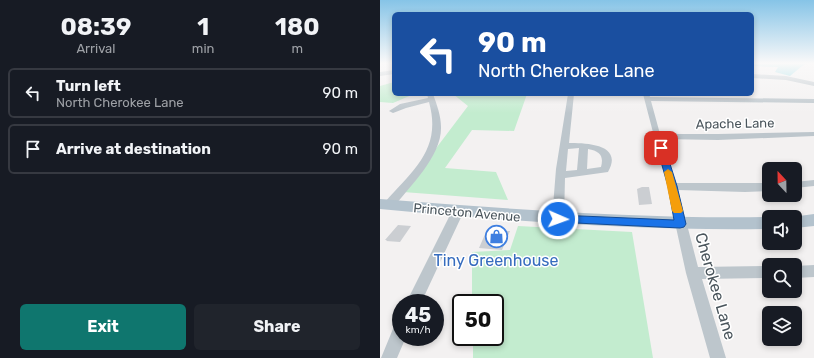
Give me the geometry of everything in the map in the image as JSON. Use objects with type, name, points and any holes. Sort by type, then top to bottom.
[{"type":"main road","name":"Princeton Avenue","points":[[384,205],[558,219],[680,224],[762,223]]},
{"type":"main road","points":[[802,221],[814,220]]},
{"type":"street","points":[[794,80],[814,84]]},
{"type":"street","points":[[384,205],[430,153],[437,130],[436,116],[431,96],[393,111]]},
{"type":"street","points":[[558,219],[564,146],[571,96]]},
{"type":"street","points":[[647,97],[814,102]]},
{"type":"street","name":"Cherokee Lane","points":[[647,97],[672,186],[693,273],[718,358]]},
{"type":"street","name":"Apache Lane","points":[[657,136],[718,137],[814,134]]},
{"type":"street","points":[[561,175],[605,170],[607,164],[606,155],[602,150],[584,146],[564,146]]},
{"type":"street","points":[[582,173],[584,146]]},
{"type":"street","points":[[802,184],[814,183]]},
{"type":"street","points":[[672,186],[762,187]]},
{"type":"street","points":[[416,294],[458,211]]},
{"type":"street","points":[[802,272],[814,271]]},
{"type":"street","points":[[693,273],[762,272]]},
{"type":"street","points":[[389,358],[394,346]]},
{"type":"green space","points":[[392,83],[392,96],[409,96],[393,103],[380,102],[380,86]]},
{"type":"green space","points":[[456,96],[526,96],[514,131],[472,130],[445,168],[496,172],[508,200],[403,192],[468,106]]},
{"type":"green space","points":[[518,226],[632,232],[653,358],[473,358],[473,346],[504,346],[504,294],[472,294],[472,252],[510,250]]},
{"type":"building","points":[[649,187],[652,204],[639,205],[637,189]]},
{"type":"building","points":[[398,225],[411,226],[400,242],[386,241],[387,240],[385,240]]},
{"type":"building","name":"Tiny Greenhouse","points":[[502,231],[510,231],[502,250],[479,248],[486,232],[501,233]]},
{"type":"slow traffic","points":[[668,172],[678,211]]},
{"type":"place","name":"Tiny Greenhouse","points":[[496,237]]},
{"type":"route","points":[[558,219],[680,224],[672,186],[661,148]]}]
